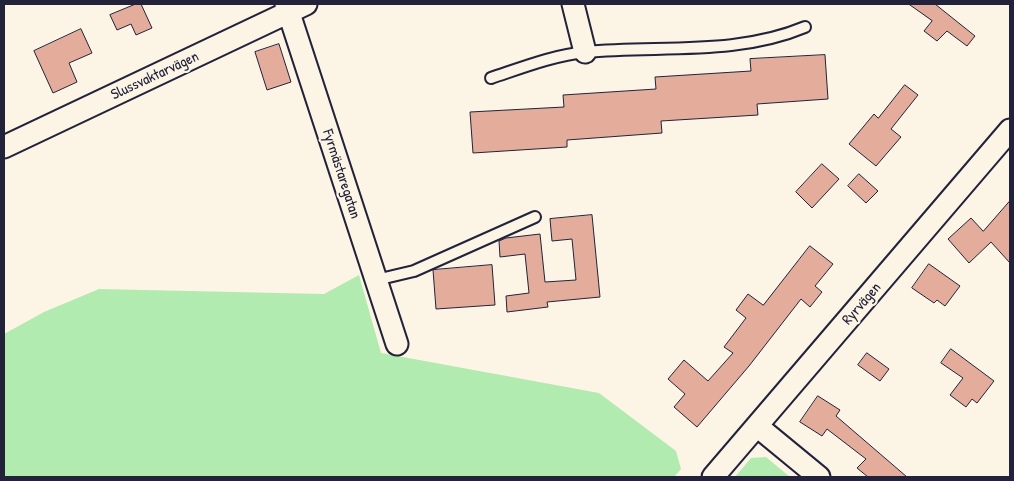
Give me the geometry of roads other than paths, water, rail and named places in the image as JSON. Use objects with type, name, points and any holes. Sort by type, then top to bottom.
[{"type":"street","points":[[573,4],[585,52]]},
{"type":"street","name":"Slussvaktarvägen","points":[[4,147],[294,7]]},
{"type":"street","name":"Fyrmästaregatan","points":[[294,7],[397,344]]},
{"type":"street","name":"Ryrvägen","points":[[713,477],[1010,130]]},
{"type":"street","points":[[757,426],[819,477]]},
{"type":"lane","points":[[491,78],[547,60],[585,52],[736,45],[792,32],[805,27]]},
{"type":"lane","points":[[376,280],[414,271],[535,218]]}]
